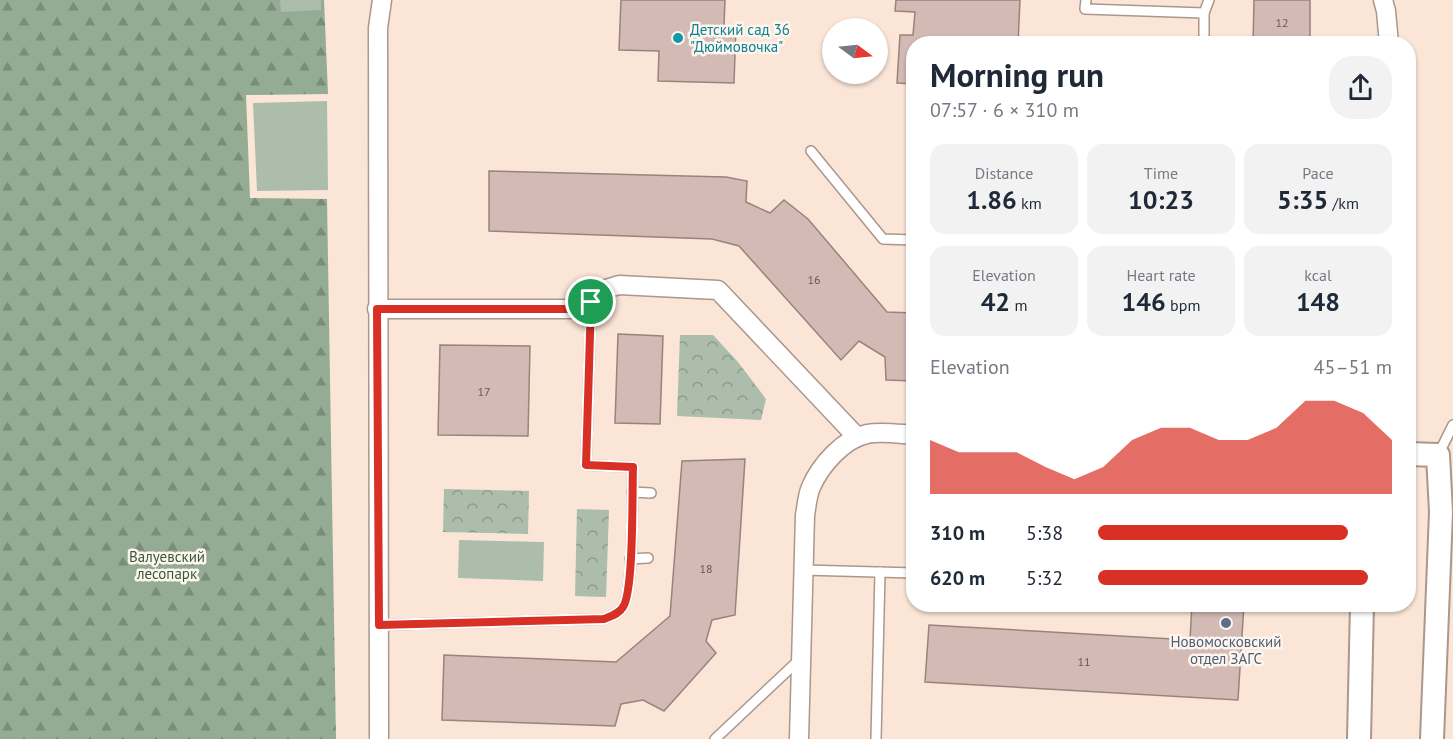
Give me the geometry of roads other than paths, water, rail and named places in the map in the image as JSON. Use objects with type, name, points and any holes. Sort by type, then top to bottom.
[{"type":"street","points":[[379,739],[378,28],[382,0]]},
{"type":"street","points":[[1383,0],[1388,36]]},
{"type":"street","points":[[377,309],[584,309],[606,290],[619,285],[718,290],[857,437]]},
{"type":"street","points":[[798,739],[805,515],[812,485],[823,466],[857,437],[870,434],[906,435]]},
{"type":"street","points":[[1416,454],[1445,454],[1432,739]]},
{"type":"street","points":[[1359,739],[1362,612]]},
{"type":"lane","points":[[1086,0],[1085,9],[1204,13]]},
{"type":"lane","points":[[1204,36],[1204,13],[1209,0]]},
{"type":"lane","points":[[811,151],[883,239],[906,240]]},
{"type":"lane","points":[[379,625],[604,619],[622,609],[627,601],[633,467],[586,465],[591,302]]},
{"type":"lane","points":[[1445,454],[1453,425]]},
{"type":"lane","points":[[632,492],[651,493]]},
{"type":"lane","points":[[630,559],[648,558]]},
{"type":"lane","points":[[803,570],[906,573]]},
{"type":"lane","points":[[876,739],[880,572]]},
{"type":"lane","points":[[715,739],[800,659]]},
{"type":"place","name":"Детский сад 36 \"Дюймовочка\"","points":[[678,38]]},
{"type":"place","name":"Новомосковский отдел ЗАГС","points":[[1226,623]]},
{"type":"park label","name":"Валуевский лесопарк","points":[[167,564]]}]
